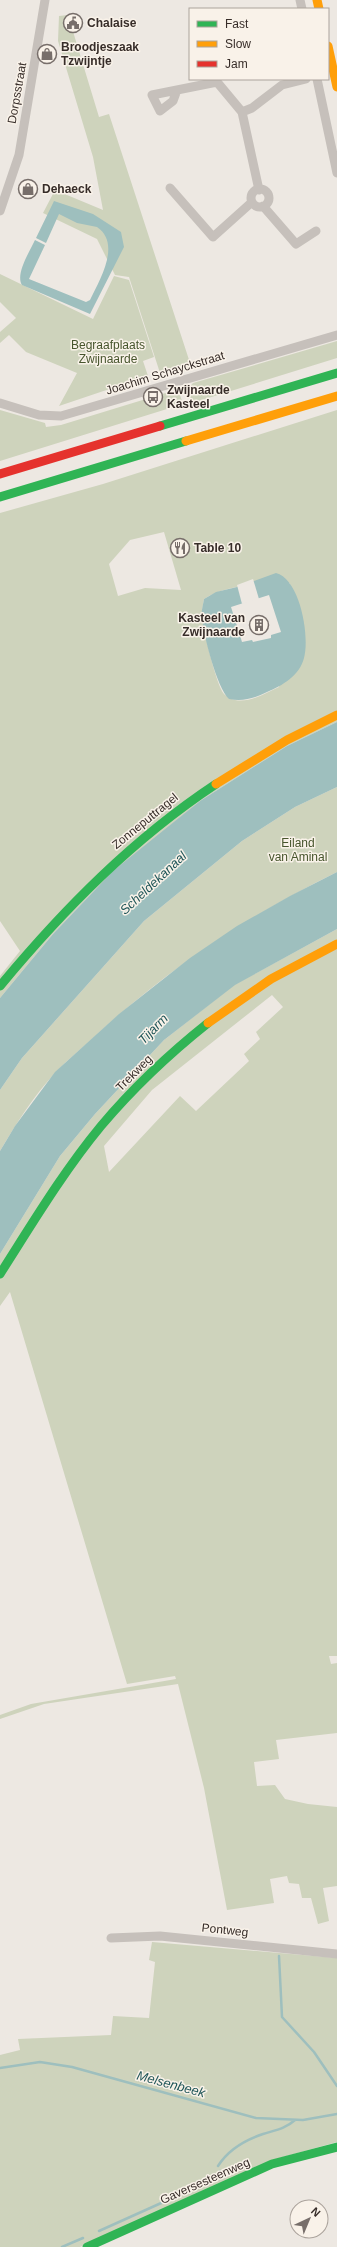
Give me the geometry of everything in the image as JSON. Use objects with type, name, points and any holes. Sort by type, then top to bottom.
[{"type":"main road","points":[[329,58],[330,69],[337,87]]},
{"type":"main road","points":[[0,474],[337,373]]},
{"type":"main road","points":[[0,497],[337,396]]},
{"type":"main road","name":"Zonneputtragel","points":[[0,986],[49,928],[86,889],[152,830],[185,804],[241,766],[337,714]]},
{"type":"main road","name":"Trekweg","points":[[0,1274],[84,1147],[106,1120],[149,1075],[187,1041],[242,998],[284,971],[337,944]]},
{"type":"main road","name":"Gaversesteenweg","points":[[87,2247],[272,2164],[337,2147]]},
{"type":"street","name":"Dorpsstraat","points":[[0,211],[19,155],[45,0]]},
{"type":"street","points":[[242,112],[252,108],[282,85],[302,80]]},
{"type":"street","points":[[316,80],[337,173]]},
{"type":"street","points":[[177,90],[217,82],[242,112],[259,190]]},
{"type":"street","points":[[170,188],[213,237],[252,202]]},
{"type":"street","points":[[259,190],[264,191],[268,197],[267,202],[263,206],[255,206],[252,202],[252,195],[259,190]]},
{"type":"street","points":[[263,206],[296,244],[316,231]]},
{"type":"street","name":"Joachim Schayckstraat","points":[[0,403],[39,415],[61,416],[337,335]]},
{"type":"street","name":"Pontweg","points":[[111,1938],[160,1936],[337,1954]]},
{"type":"green space","points":[[68,15],[99,117],[109,114],[192,369],[169,375],[160,373],[129,277],[115,275],[97,239],[43,213],[55,190],[103,210],[93,157],[58,41],[59,16]]},
{"type":"green space","name":"Begraafplaats Zwijnaarde","points":[[0,274],[93,319],[114,276],[129,280],[154,357],[143,361],[148,376],[59,406],[77,373],[26,352],[9,335],[0,343],[0,332],[16,318],[0,302]]},
{"type":"green space","points":[[337,341],[337,358],[192,403],[188,389],[193,383]]},
{"type":"green space","points":[[172,391],[179,392],[183,404],[0,461],[0,410],[45,423],[46,427],[61,425]]},
{"type":"green space","points":[[337,410],[337,722],[287,746],[200,801],[95,890],[53,934],[0,998],[0,976],[20,951],[0,921],[0,513],[103,484]],"holes":[[[164,532],[181,590],[145,588],[118,596],[109,564],[130,540]],[[290,583],[279,687],[252,699],[241,701],[231,699],[224,694],[221,689],[210,656],[202,614],[204,599],[235,587]]]},
{"type":"green space","name":"Eiland van Aminal","points":[[337,787],[337,872],[271,907],[208,946],[149,990],[120,1014],[69,1059],[48,1081],[19,1120],[0,1151],[0,1090],[22,1058],[144,921],[242,841],[295,807]]},
{"type":"green space","points":[[337,929],[337,1656],[329,1656],[331,1664],[337,1663],[337,1733],[276,1740],[279,1759],[254,1762],[257,1786],[275,1785],[285,1799],[308,1804],[337,1807],[337,1886],[323,1888],[329,1921],[318,1924],[311,1898],[302,1898],[299,1884],[289,1883],[287,1876],[270,1879],[274,1903],[227,1910],[204,1788],[178,1684],[44,1704],[0,1719],[0,1715],[31,1704],[176,1679],[175,1676],[127,1684],[10,1292],[0,1306],[0,1254],[60,1156],[95,1114],[164,1040],[234,985]],"holes":[[[272,995],[283,1007],[256,1032],[260,1039],[244,1054],[249,1061],[196,1111],[180,1096],[109,1172],[104,1146],[152,1090]]]},
{"type":"green space","points":[[152,1942],[337,1958],[337,2142],[272,2160],[80,2247],[0,2247],[0,2055],[20,2050],[18,2039],[111,2035],[113,2016],[149,2018],[155,1962],[149,1960]]},
{"type":"water","points":[[54,201],[93,214],[121,232],[124,247],[90,314],[22,285],[20,280],[24,262],[35,240],[45,245],[29,279],[86,302],[90,300],[103,273],[108,253],[108,243],[104,234],[97,227],[77,223],[59,214],[46,243],[36,238]]},
{"type":"water","points":[[276,573],[284,577],[297,597],[306,636],[304,658],[299,670],[290,679],[273,690],[244,700],[229,699],[224,693],[215,673],[208,648],[202,615],[204,599],[216,592],[237,587]],"holes":[[[269,595],[281,632],[271,635],[271,638],[253,642],[252,640],[242,642],[231,607]]]},
{"type":"water","name":"Scheldekanaal","points":[[337,722],[337,787],[295,807],[242,841],[144,921],[22,1058],[0,1090],[0,998],[53,934],[113,871],[200,801],[287,746]]},
{"type":"water","name":"Tijarm","points":[[337,872],[337,929],[235,985],[164,1040],[95,1114],[60,1156],[0,1254],[0,1151],[15,1126],[55,1072],[119,1014],[190,958],[237,926],[290,896]]},
{"type":"pier","points":[[253,579],[259,599],[242,604],[237,585]]},
{"type":"waterway","points":[[279,1956],[282,2017],[314,2052],[337,2086]]},
{"type":"waterway","name":"Melsenbeek","points":[[0,2068],[40,2062],[72,2067],[256,2118],[303,2120],[337,2114]]},
{"type":"waterway","points":[[218,2166],[232,2150],[243,2143],[256,2136],[284,2127],[295,2120]]},
{"type":"waterway","points":[[99,2231],[219,2177],[220,2171]]},
{"type":"waterway","points":[[62,2247],[83,2238]]},
{"type":"traffic: fast","points":[[160,426],[337,373]]},
{"type":"traffic: fast","points":[[0,497],[186,441]]},
{"type":"traffic: fast","points":[[0,986],[49,930],[101,877],[156,828],[216,784]]},
{"type":"traffic: fast","points":[[0,1274],[61,1180],[101,1126],[152,1072],[208,1023]]},
{"type":"traffic: fast","points":[[87,2247],[272,2164],[337,2147]]},
{"type":"traffic: slow","points":[[317,0],[319,8]]},
{"type":"traffic: slow","points":[[329,51],[337,87]]},
{"type":"traffic: slow","points":[[186,441],[337,396]]},
{"type":"traffic: slow","points":[[216,784],[287,740],[337,715]]},
{"type":"traffic: slow","points":[[208,1023],[271,979],[337,944]]},
{"type":"traffic: jam","points":[[0,474],[160,426]]},
{"type":"place","name":"Chalaise","points":[[73,23]]},
{"type":"place","name":"Broodjeszaak Tzwijntje","points":[[47,54]]},
{"type":"place","name":"Dehaeck","points":[[28,189]]},
{"type":"place","name":"Zwijnaarde Kasteel","points":[[153,397]]},
{"type":"place","name":"Table 10","points":[[180,548]]},
{"type":"place","name":"Kasteel van Zwijnaarde","points":[[259,625]]}]
